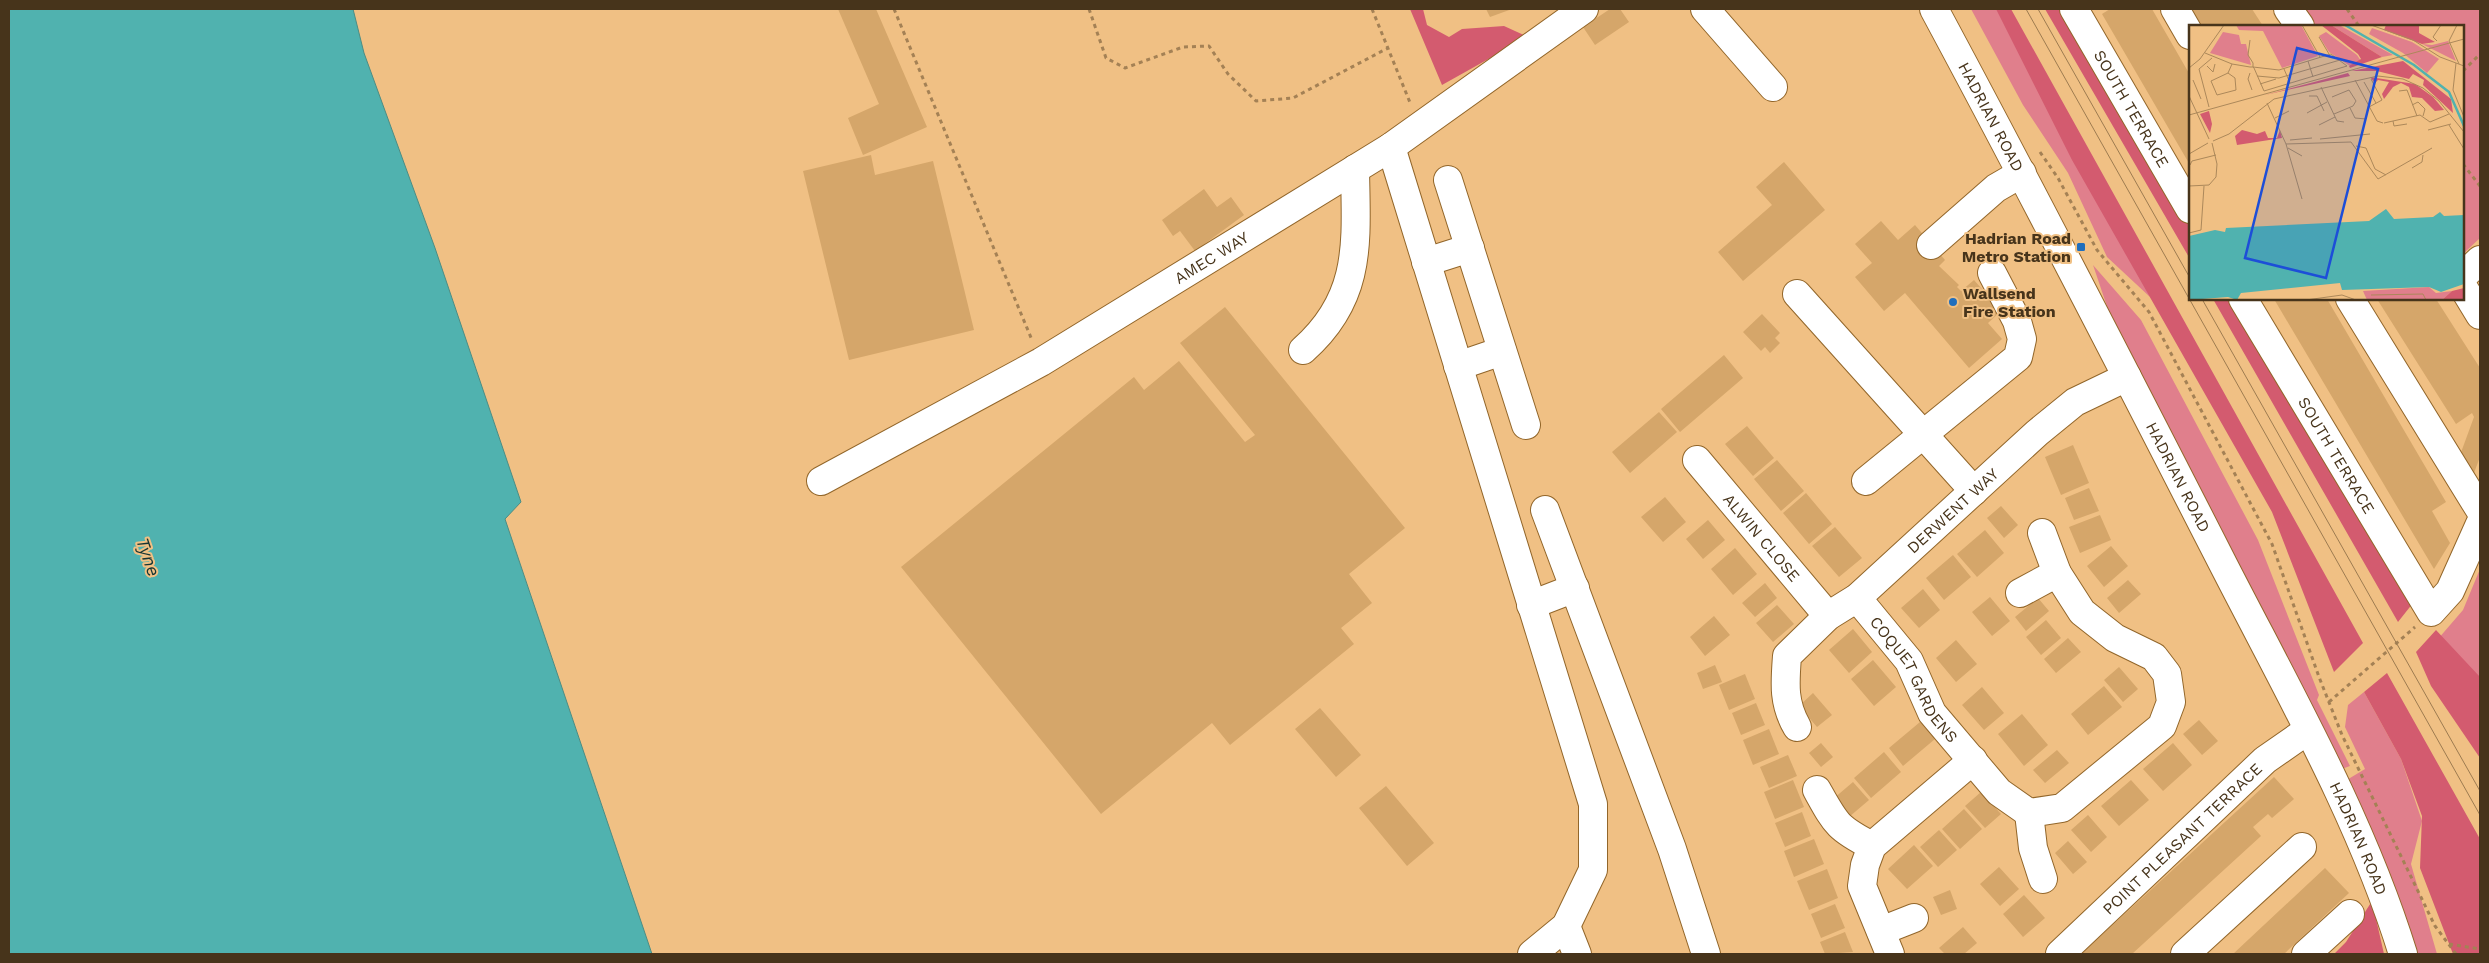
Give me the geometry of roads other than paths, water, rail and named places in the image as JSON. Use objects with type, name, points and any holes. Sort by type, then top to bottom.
[{"type":"street","name":"AMEC WAY","points":[[821,480],[1041,362],[1391,147],[1584,9]]},
{"type":"street","points":[[1705,9],[1773,87]]},
{"type":"street","name":"HADRIAN ROAD","points":[[1934,9],[2128,377],[2308,730],[2347,811],[2376,879],[2402,954]]},
{"type":"street","points":[[2175,9],[2189,33]]},
{"type":"street","points":[[2288,9],[2299,25]]},
{"type":"street","name":"SOUTH TERRACE","points":[[2082,12],[2189,207]]},
{"type":"street","points":[[1391,147],[1593,804],[1593,870],[1566,926],[1532,954]]},
{"type":"street","points":[[1303,350],[1316,338],[1333,315],[1351,273],[1356,240],[1355,169]]},
{"type":"street","points":[[1931,244],[1996,188],[2022,173]]},
{"type":"street","points":[[1448,180],[1526,425]]},
{"type":"street","points":[[1426,262],[1470,248]]},
{"type":"street","points":[[2464,275],[2480,260]]},
{"type":"street","points":[[1866,481],[1921,434],[2018,357],[2022,339],[2018,321],[1992,272]]},
{"type":"street","points":[[2464,288],[2480,315]]},
{"type":"street","points":[[1797,294],[1974,491]]},
{"type":"street","name":"SOUTH TERRACE","points":[[2244,300],[2431,612],[2450,591],[2480,524]]},
{"type":"street","points":[[2351,300],[2480,510]]},
{"type":"street","points":[[1458,366],[1502,351]]},
{"type":"street","name":"DERWENT WAY","points":[[1797,727],[1790,715],[1785,698],[1787,656],[1828,616],[1857,598],[2037,433],[2075,402],[2128,377]]},
{"type":"street","name":"ALWIN CLOSE","points":[[1697,460],[1828,616]]},
{"type":"street","points":[[1545,510],[1672,849],[1706,954]]},
{"type":"street","points":[[2042,533],[2057,572],[2082,612],[2115,638],[2154,657],[2166,674],[2171,702],[2162,726],[2062,808],[2029,813],[2033,848],[2044,879]]},
{"type":"street","points":[[2020,592],[2057,572]]},
{"type":"street","points":[[1531,605],[1575,588]]},
{"type":"street","name":"COQUET GARDENS","points":[[1857,598],[1909,661],[1932,713],[1999,792],[2029,813]]},
{"type":"street","name":"POINT PLEASANT TERRACE","points":[[2060,954],[2265,760],[2308,730]]},
{"type":"street","points":[[1914,918],[1886,943],[1862,886],[1865,865],[1872,846],[1973,760]]},
{"type":"street","points":[[1817,790],[1835,822],[1848,833],[1872,846]]},
{"type":"street","points":[[2185,954],[2302,847]]},
{"type":"street","points":[[2306,954],[2350,914]]},
{"type":"street","points":[[1566,926],[1577,954]]},
{"type":"water","name":"Tyne","points":[[9,9],[353,9],[364,53],[435,248],[521,502],[505,519],[652,954],[9,954]]},
{"type":"tram line","points":[[2026,9],[2189,298]]},
{"type":"tram line","points":[[2038,9],[2189,276]]},
{"type":"tram line","points":[[2190,300],[2480,815]]},
{"type":"tram line","points":[[2203,300],[2480,791]]},
{"type":"place","name":"Hadrian Road Metro Station","points":[[2081,247]]},
{"type":"place","name":"Wallsend Fire Station","points":[[1953,302]]}]
